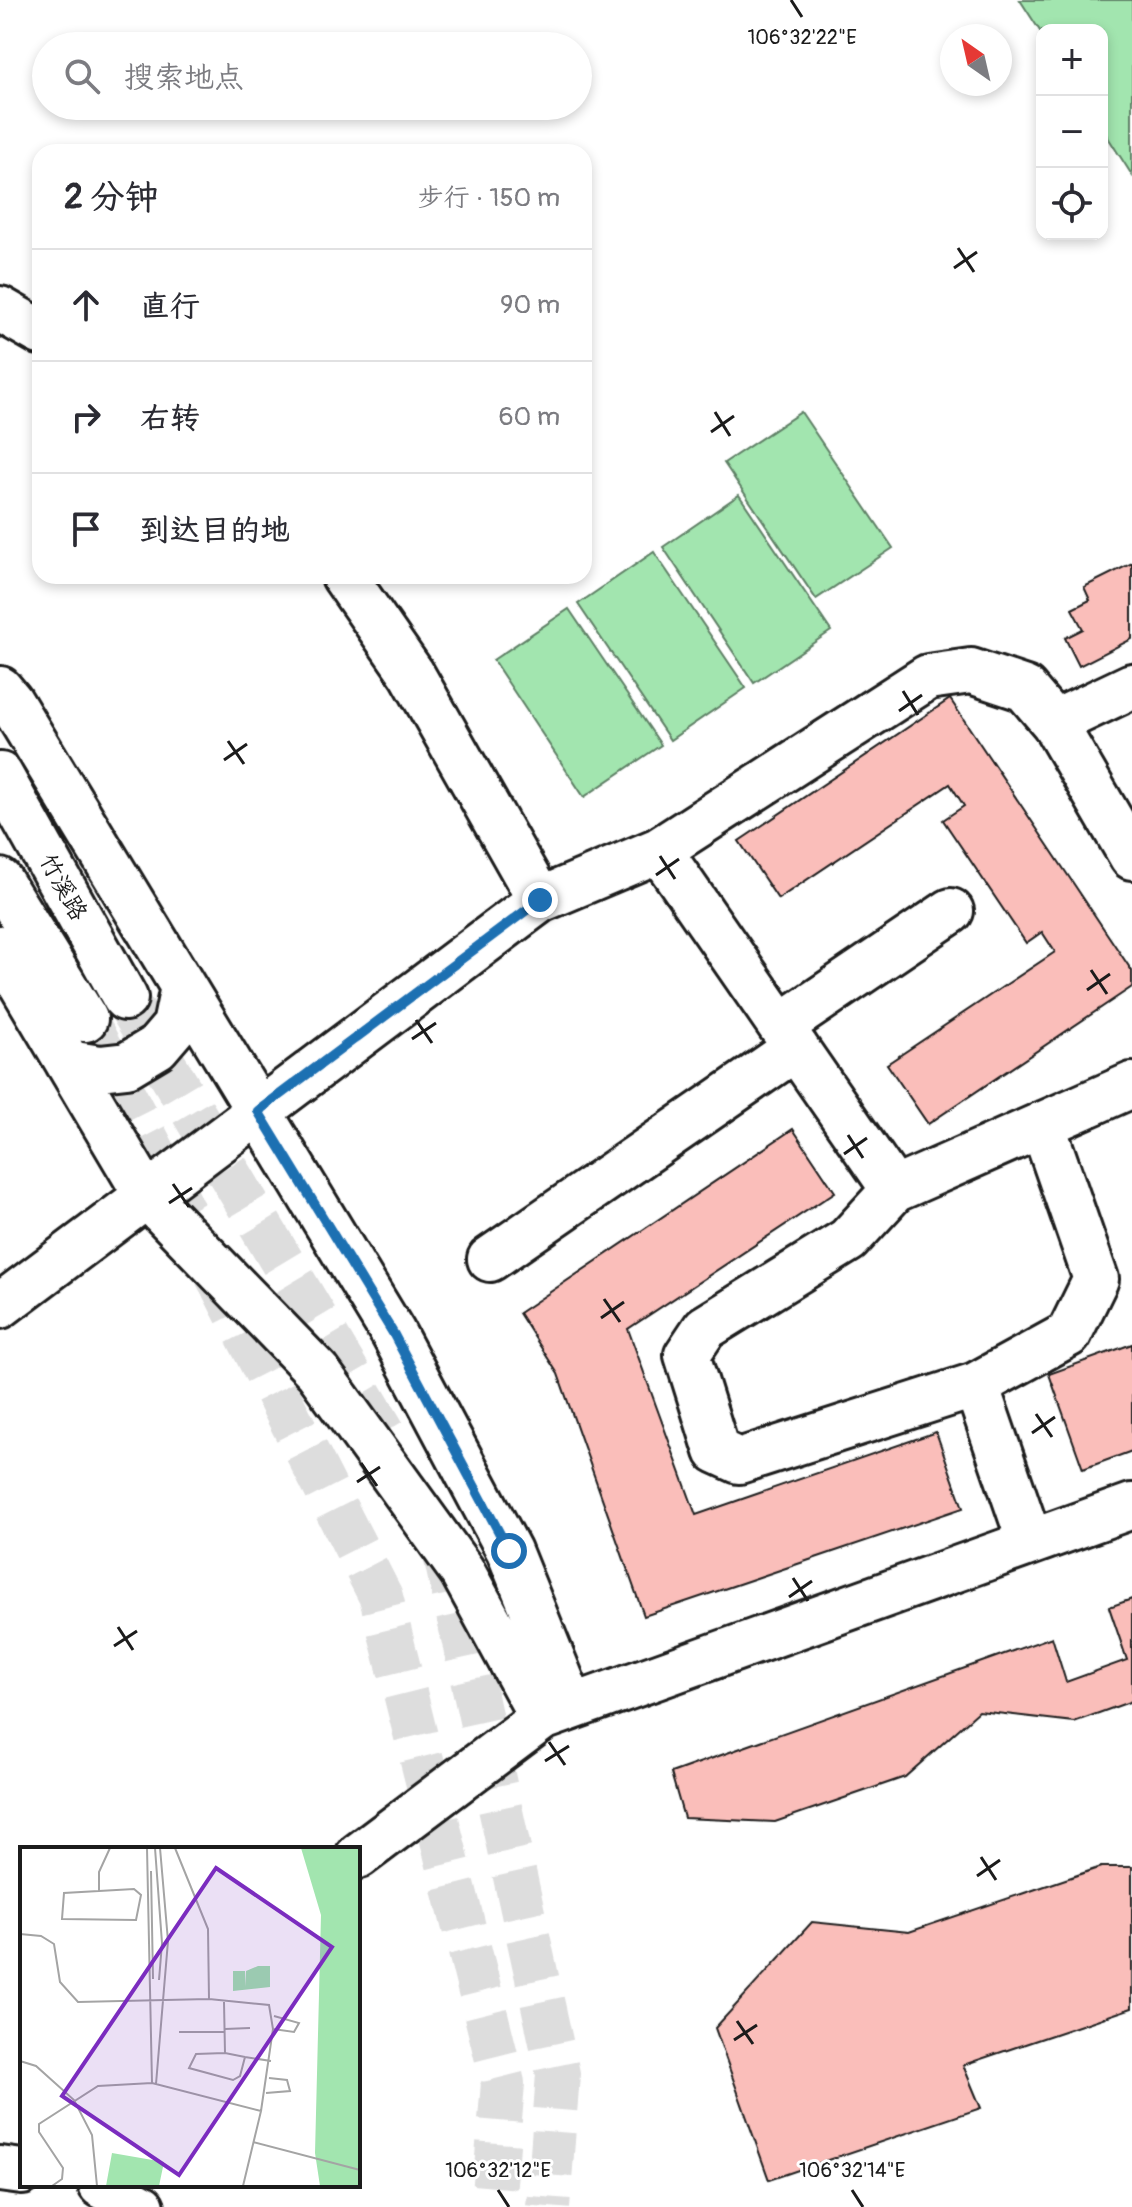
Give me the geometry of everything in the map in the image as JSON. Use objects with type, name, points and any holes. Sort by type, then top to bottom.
[{"type":"street","points":[[0,309],[32,327]]},
{"type":"street","points":[[350,584],[412,674],[540,900]]},
{"type":"street","points":[[0,1306],[540,900],[659,850],[928,677],[971,671],[1025,689],[1119,805],[1132,857]]},
{"type":"street","points":[[1054,723],[1132,686]]},
{"type":"street","points":[[0,689],[393,1333],[502,1537],[557,1713]]},
{"type":"street","name":"竹溪路","points":[[0,775],[125,998]]},
{"type":"street","points":[[659,850],[894,1190]]},
{"type":"street","name":"竹溪路","points":[[0,881],[85,1019]]},
{"type":"street","points":[[490,1259],[789,1037],[951,911]]},
{"type":"street","points":[[0,948],[147,1196],[318,1372],[462,1571],[557,1713]]},
{"type":"street","points":[[68,1063],[100,1068],[127,1065],[157,1047],[175,1026],[183,987]]},
{"type":"street","points":[[1042,1124],[1096,1279],[1069,1334],[976,1385],[739,1461],[717,1451],[687,1355],[705,1328],[848,1240],[894,1190],[1042,1124],[1132,1085]]},
{"type":"street","points":[[976,1385],[1030,1542]]},
{"type":"street","points":[[360,1855],[557,1713],[1132,1506]]},
{"type":"street","points":[[0,2169],[20,2172]]},
{"type":"street","points":[[86,2207],[93,2187]]},
{"type":"street","points":[[105,2187],[142,2207]]},
{"type":"green space","points":[[1020,0],[1132,0],[1132,175],[1108,137],[1108,24],[1036,25]]},
{"type":"green space","points":[[801,412],[893,548],[816,599],[724,463]]},
{"type":"green space","points":[[739,495],[831,631],[754,683],[663,547]]},
{"type":"green space","points":[[654,552],[746,688],[670,740],[578,604]]},
{"type":"green space","points":[[569,609],[661,745],[584,797],[493,660]]},
{"type":"building","points":[[1132,563],[1132,639],[1079,666],[1065,638],[1083,629],[1072,609],[1090,600],[1084,587]]},
{"type":"building","points":[[950,699],[1132,971],[1132,987],[928,1124],[887,1064],[1055,952],[1042,932],[1026,943],[943,820],[964,806],[950,784],[778,899],[739,841]]},
{"type":"building","points":[[793,1129],[835,1192],[628,1329],[696,1515],[936,1432],[963,1508],[644,1616],[558,1374],[519,1313]]},
{"type":"building","points":[[1132,1344],[1132,1451],[1083,1469],[1049,1374]]},
{"type":"building","points":[[1132,1599],[1132,1701],[1074,1722],[979,1711],[905,1777],[775,1822],[684,1818],[671,1773],[1052,1637],[1066,1682],[1127,1660],[1109,1607]]},
{"type":"building","points":[[1101,1867],[1132,1867],[1132,2008],[963,2065],[981,2108],[769,2180],[715,2028],[812,1922],[909,1932]]},
{"type":"tunnel","points":[[125,998],[390,1443]]},
{"type":"tunnel","points":[[85,1019],[185,1213]]},
{"type":"tunnel","points":[[216,1274],[381,1597],[503,2083],[493,2207]]},
{"type":"tunnel","points":[[444,1550],[558,2074],[548,2207]]},
{"type":"route","points":[[509,1551],[393,1333],[258,1111],[540,900]]}]
